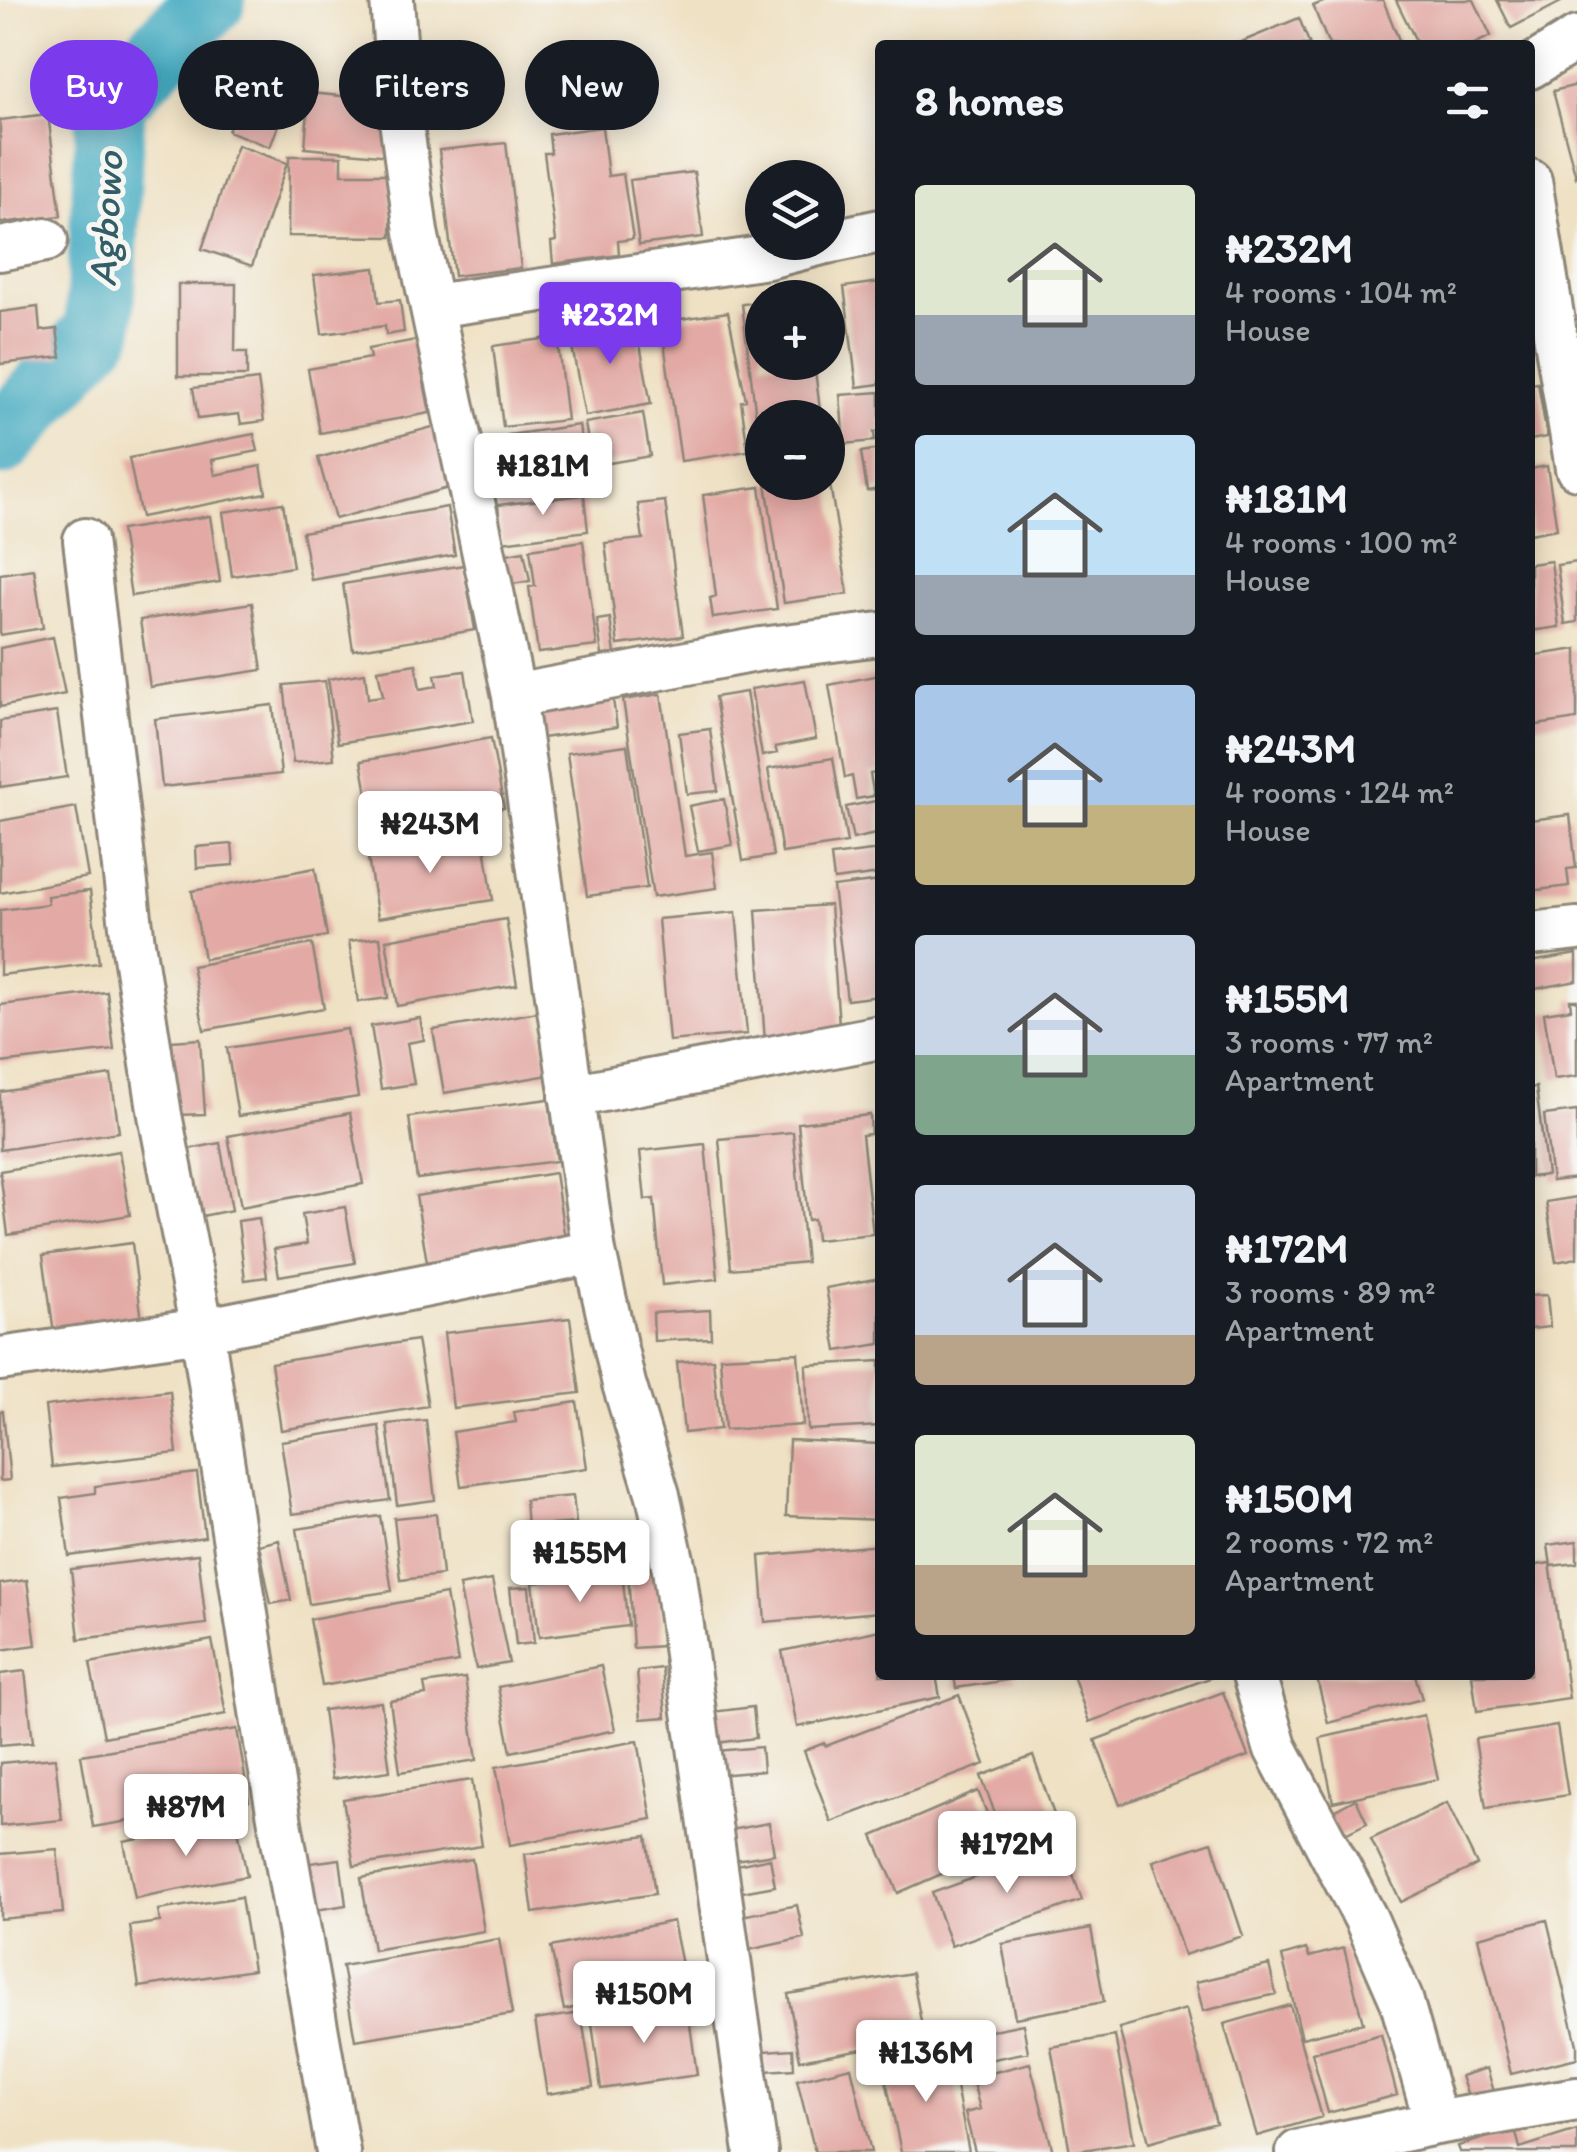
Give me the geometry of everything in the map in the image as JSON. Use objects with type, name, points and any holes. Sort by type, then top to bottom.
[{"type":"street","points":[[392,0],[401,120],[416,232],[514,696],[594,1252],[624,1384],[658,1495],[674,1569],[756,2152]]},
{"type":"street","points":[[1535,64],[1577,38]]},
{"type":"street","points":[[1535,212],[1577,468]]},
{"type":"street","points":[[845,238],[875,232]]},
{"type":"street","points":[[0,249],[46,240]]},
{"type":"street","points":[[432,306],[747,260]]},
{"type":"street","points":[[84,540],[133,943],[160,1114],[202,1330],[266,1743],[338,2152]]},
{"type":"street","points":[[514,696],[761,649],[875,635]]},
{"type":"street","points":[[1535,933],[1577,929]]},
{"type":"street","points":[[571,1096],[875,1037]]},
{"type":"street","points":[[0,1359],[202,1330],[594,1252]]},
{"type":"street","points":[[1255,1680],[1275,1747],[1366,1919],[1401,1999],[1436,2123]]},
{"type":"street","points":[[1298,2152],[1577,2099]]},
{"type":"building","points":[[1328,0],[1383,0],[1399,40],[1327,40],[1313,6]]},
{"type":"building","points":[[1396,0],[1474,0],[1491,36],[1483,40],[1416,40]]},
{"type":"building","points":[[1497,0],[1565,0],[1511,28]]},
{"type":"building","points":[[1299,18],[1308,40],[1246,40]]},
{"type":"building","points":[[1577,85],[1577,176],[1576,177],[1553,91]]},
{"type":"building","points":[[319,94],[339,96],[339,130],[392,130],[390,156],[305,148],[306,130],[319,130]]},
{"type":"building","points":[[30,116],[30,130],[50,130],[61,216],[0,223],[0,120]]},
{"type":"building","points":[[228,130],[277,130],[270,147]]},
{"type":"building","points":[[602,130],[608,176],[623,174],[633,239],[618,241],[619,255],[553,264],[551,242],[556,241],[544,153],[551,153],[549,134]]},
{"type":"building","points":[[506,143],[521,268],[454,276],[439,150]]},
{"type":"building","points":[[237,145],[287,163],[252,266],[202,249]]},
{"type":"building","points":[[289,156],[342,156],[342,174],[392,174],[391,237],[288,236]]},
{"type":"building","points":[[694,172],[703,237],[639,245],[630,180]]},
{"type":"building","points":[[375,268],[379,302],[400,300],[404,332],[386,335],[385,326],[322,334],[314,275]]},
{"type":"building","points":[[875,283],[875,385],[857,387],[845,287]]},
{"type":"building","points":[[178,284],[236,284],[235,352],[247,352],[247,376],[178,376]]},
{"type":"building","points":[[38,307],[40,331],[57,329],[61,357],[0,364],[0,312]]},
{"type":"building","points":[[728,312],[746,400],[741,401],[745,451],[681,461],[661,322]]},
{"type":"building","points":[[635,318],[651,404],[585,416],[569,330]]},
{"type":"building","points":[[557,337],[567,420],[503,427],[493,346]]},
{"type":"building","points":[[416,340],[430,413],[320,433],[308,369],[370,358],[368,349]]},
{"type":"building","points":[[258,380],[264,421],[241,424],[239,414],[198,419],[193,388]]},
{"type":"building","points":[[751,380],[816,380],[819,400],[754,400]]},
{"type":"building","points":[[1538,383],[1547,437],[1535,439]]},
{"type":"building","points":[[875,392],[875,441],[845,444],[845,400],[840,400],[840,395]]},
{"type":"building","points":[[643,413],[650,456],[592,466],[585,423]]},
{"type":"building","points":[[579,425],[585,465],[514,475],[508,435]]},
{"type":"building","points":[[436,426],[452,487],[335,519],[318,458]]},
{"type":"building","points":[[254,434],[258,451],[212,460],[215,475],[261,466],[266,493],[141,517],[129,458]]},
{"type":"building","points":[[875,450],[875,490],[867,491],[861,452]]},
{"type":"building","points":[[1547,466],[1557,529],[1535,533],[1535,468]]},
{"type":"building","points":[[745,489],[745,500],[762,500],[777,609],[713,618],[710,598],[716,596],[703,495]]},
{"type":"building","points":[[584,495],[588,531],[502,542],[498,505]]},
{"type":"building","points":[[769,500],[833,500],[848,594],[784,603]]},
{"type":"building","points":[[665,501],[683,636],[618,645],[605,543],[643,539],[638,504]]},
{"type":"building","points":[[283,503],[293,567],[232,576],[223,512]]},
{"type":"building","points":[[447,507],[455,555],[311,580],[302,532]]},
{"type":"building","points":[[210,516],[220,582],[131,596],[121,530]]},
{"type":"building","points":[[583,541],[597,646],[538,653],[529,587],[535,586],[530,549]]},
{"type":"building","points":[[524,551],[530,581],[495,587],[490,557]]},
{"type":"building","points":[[1551,561],[1559,627],[1535,630],[1535,563]]},
{"type":"building","points":[[1577,562],[1577,622],[1565,624],[1557,565]]},
{"type":"building","points":[[464,565],[475,630],[353,650],[343,584]]},
{"type":"building","points":[[34,569],[43,628],[0,635],[0,574]]},
{"type":"building","points":[[252,603],[262,670],[150,687],[140,620]]},
{"type":"building","points":[[610,618],[615,654],[602,655],[597,620]]},
{"type":"building","points":[[53,637],[65,694],[0,707],[0,648]]},
{"type":"building","points":[[1577,649],[1577,719],[1535,725],[1535,655]]},
{"type":"building","points":[[416,664],[420,689],[437,686],[435,675],[465,671],[473,721],[338,743],[328,679],[365,673],[368,698],[383,696],[378,670]]},
{"type":"building","points":[[875,676],[875,773],[870,774],[874,796],[856,799],[852,776],[845,778],[829,685]]},
{"type":"building","points":[[805,680],[816,739],[775,747],[777,753],[762,756],[751,689]]},
{"type":"building","points":[[325,681],[334,759],[293,763],[284,685]]},
{"type":"building","points":[[746,692],[773,856],[743,861],[715,697]]},
{"type":"building","points":[[612,693],[617,727],[535,739],[530,705]]},
{"type":"building","points":[[661,694],[685,856],[712,852],[717,888],[653,897],[623,700]]},
{"type":"building","points":[[273,705],[281,774],[162,787],[155,719]]},
{"type":"building","points":[[57,712],[67,777],[0,787],[0,721]]},
{"type":"building","points":[[710,729],[718,791],[687,794],[679,733]]},
{"type":"building","points":[[491,738],[504,808],[374,831],[361,761]]},
{"type":"building","points":[[627,745],[647,888],[587,896],[567,753]]},
{"type":"building","points":[[833,758],[847,843],[782,853],[768,769]]},
{"type":"building","points":[[724,799],[732,845],[698,851],[689,806]]},
{"type":"building","points":[[875,801],[875,834],[853,839],[846,807]]},
{"type":"building","points":[[76,807],[88,877],[0,893],[0,821]]},
{"type":"building","points":[[1570,815],[1576,868],[1567,869],[1569,886],[1535,890],[1535,819]]},
{"type":"building","points":[[483,833],[493,900],[378,918],[367,852]]},
{"type":"building","points":[[232,844],[234,865],[197,868],[196,847]]},
{"type":"building","points":[[875,851],[875,875],[834,880],[831,856]]},
{"type":"building","points":[[315,868],[327,936],[204,959],[192,891]]},
{"type":"building","points":[[875,882],[875,997],[847,1000],[833,887]]},
{"type":"building","points":[[90,891],[99,963],[0,975],[0,910],[48,904],[47,896]]},
{"type":"building","points":[[830,905],[840,1038],[765,1043],[756,910]]},
{"type":"building","points":[[736,912],[747,1034],[669,1041],[658,919]]},
{"type":"building","points":[[506,919],[517,985],[397,1006],[386,940]]},
{"type":"building","points":[[380,937],[388,998],[358,1002],[349,941]]},
{"type":"building","points":[[312,944],[324,1008],[204,1030],[192,966]]},
{"type":"building","points":[[1577,954],[1577,981],[1535,989],[1535,961]]},
{"type":"building","points":[[107,992],[114,1050],[0,1063],[0,1005]]},
{"type":"building","points":[[1570,1000],[1577,1000],[1577,1076],[1554,1079],[1544,1013],[1571,1009]]},
{"type":"building","points":[[538,1012],[549,1075],[444,1093],[433,1030]]},
{"type":"building","points":[[420,1018],[424,1040],[407,1043],[414,1084],[381,1089],[371,1026]]},
{"type":"building","points":[[347,1029],[358,1097],[238,1116],[227,1048]]},
{"type":"building","points":[[200,1039],[205,1114],[177,1115],[172,1041]]},
{"type":"building","points":[[111,1075],[119,1132],[0,1150],[0,1092]]},
{"type":"building","points":[[1535,1087],[1547,1175],[1535,1176]]},
{"type":"building","points":[[549,1099],[557,1161],[417,1179],[409,1117]]},
{"type":"building","points":[[1577,1111],[1577,1178],[1552,1181],[1544,1115]]},
{"type":"building","points":[[350,1113],[363,1184],[241,1207],[228,1136]]},
{"type":"building","points":[[870,1115],[871,1134],[862,1135],[873,1234],[816,1240],[814,1219],[808,1220],[798,1123]]},
{"type":"building","points":[[793,1132],[806,1262],[731,1269],[719,1139]]},
{"type":"building","points":[[220,1143],[232,1210],[202,1216],[189,1149]]},
{"type":"building","points":[[705,1144],[718,1279],[662,1285],[654,1199],[645,1200],[640,1151]]},
{"type":"building","points":[[119,1151],[130,1215],[8,1235],[0,1171]]},
{"type":"building","points":[[555,1173],[565,1239],[427,1262],[416,1196]]},
{"type":"building","points":[[1577,1197],[1577,1258],[1556,1262],[1546,1202]]},
{"type":"building","points":[[345,1207],[355,1263],[279,1276],[274,1249],[307,1244],[302,1214]]},
{"type":"building","points":[[259,1218],[267,1277],[245,1280],[238,1221]]},
{"type":"building","points":[[132,1243],[142,1321],[54,1333],[43,1255]]},
{"type":"building","points":[[875,1279],[875,1345],[837,1351],[826,1288]]},
{"type":"building","points":[[1547,1295],[1550,1327],[1535,1328],[1535,1296]]},
{"type":"building","points":[[710,1310],[711,1338],[654,1341],[653,1313]]},
{"type":"building","points":[[570,1318],[580,1393],[453,1408],[444,1333]]},
{"type":"building","points":[[417,1340],[428,1406],[281,1430],[271,1363]]},
{"type":"building","points":[[798,1353],[803,1425],[725,1430],[720,1357]]},
{"type":"building","points":[[713,1359],[720,1429],[684,1433],[677,1362]]},
{"type":"building","points":[[875,1361],[875,1426],[808,1430],[806,1365]]},
{"type":"building","points":[[170,1391],[177,1453],[52,1467],[45,1406]]},
{"type":"building","points":[[577,1402],[587,1468],[461,1486],[453,1432],[516,1422],[514,1412]]},
{"type":"building","points":[[0,1411],[10,1480],[0,1481]]},
{"type":"building","points":[[426,1420],[435,1500],[397,1505],[387,1424]]},
{"type":"building","points":[[379,1426],[390,1500],[292,1514],[281,1441]]},
{"type":"building","points":[[789,1440],[875,1444],[875,1520],[786,1516]]},
{"type":"building","points":[[197,1473],[205,1537],[69,1556],[61,1498],[95,1493],[95,1486]]},
{"type":"building","points":[[573,1496],[576,1523],[527,1527],[525,1500]]},
{"type":"building","points":[[436,1514],[442,1575],[401,1580],[394,1518]]},
{"type":"building","points":[[380,1516],[392,1591],[309,1604],[297,1529]]},
{"type":"building","points":[[279,1540],[291,1600],[271,1604],[259,1545]]},
{"type":"building","points":[[1577,1541],[1577,1563],[1551,1566],[1548,1545]]},
{"type":"building","points":[[875,1545],[875,1612],[765,1622],[760,1556]]},
{"type":"building","points":[[198,1554],[206,1624],[79,1639],[71,1569]]},
{"type":"building","points":[[1550,1563],[1569,1698],[1477,1711],[1473,1680],[1535,1680],[1535,1565]]},
{"type":"building","points":[[658,1569],[663,1646],[633,1648],[628,1571]]},
{"type":"building","points":[[622,1573],[628,1626],[539,1637],[533,1583]]},
{"type":"building","points":[[27,1580],[36,1645],[0,1650],[0,1584]]},
{"type":"building","points":[[492,1580],[509,1663],[476,1669],[459,1586]]},
{"type":"building","points":[[529,1587],[534,1643],[516,1645],[510,1588]]},
{"type":"building","points":[[446,1594],[458,1662],[322,1686],[310,1619]]},
{"type":"building","points":[[875,1631],[875,1680],[937,1680],[940,1697],[797,1727],[782,1651]]},
{"type":"building","points":[[212,1640],[226,1714],[104,1737],[90,1663]]},
{"type":"building","points":[[601,1666],[615,1730],[511,1752],[498,1687]]},
{"type":"building","points":[[662,1668],[666,1717],[641,1719],[637,1671]]},
{"type":"building","points":[[25,1671],[33,1742],[0,1745],[0,1674]]},
{"type":"building","points":[[465,1678],[477,1760],[400,1772],[390,1701],[426,1695],[424,1684]]},
{"type":"building","points":[[955,1680],[1008,1680],[956,1688]]},
{"type":"building","points":[[1075,1680],[1204,1680],[1089,1722]]},
{"type":"building","points":[[1317,1680],[1416,1680],[1422,1699],[1328,1723]]},
{"type":"building","points":[[1223,1692],[1248,1756],[1120,1805],[1095,1740]]},
{"type":"building","points":[[959,1695],[985,1764],[831,1822],[804,1751]]},
{"type":"building","points":[[381,1702],[390,1771],[332,1779],[323,1710]]},
{"type":"building","points":[[753,1707],[756,1738],[716,1743],[712,1712]]},
{"type":"building","points":[[1424,1715],[1438,1779],[1333,1802],[1320,1738]]},
{"type":"building","points":[[1557,1726],[1568,1795],[1486,1808],[1475,1739]]},
{"type":"building","points":[[237,1729],[249,1801],[93,1827],[81,1755]]},
{"type":"building","points":[[638,1741],[652,1819],[510,1845],[496,1767]]},
{"type":"building","points":[[761,1747],[763,1771],[718,1775],[717,1751]]},
{"type":"building","points":[[1033,1756],[1056,1820],[1005,1840],[981,1776]]},
{"type":"building","points":[[55,1758],[62,1820],[0,1826],[0,1763]]},
{"type":"building","points":[[472,1780],[482,1846],[354,1866],[343,1799]]},
{"type":"building","points":[[978,1791],[1001,1848],[898,1893],[873,1836]]},
{"type":"building","points":[[1356,1799],[1367,1823],[1333,1840],[1322,1817]]},
{"type":"building","points":[[1447,1803],[1477,1865],[1401,1902],[1371,1839]]},
{"type":"building","points":[[236,1819],[247,1876],[135,1898],[124,1842]]},
{"type":"building","points":[[769,1823],[774,1854],[735,1860],[730,1830]]},
{"type":"building","points":[[647,1836],[655,1894],[533,1913],[525,1854]]},
{"type":"building","points":[[1212,1842],[1243,1936],[1184,1955],[1153,1861]]},
{"type":"building","points":[[1063,1846],[1082,1900],[951,1946],[932,1893]]},
{"type":"building","points":[[57,1849],[63,1913],[0,1919],[0,1854]]},
{"type":"building","points":[[770,1858],[775,1886],[742,1892],[737,1865]]},
{"type":"building","points":[[340,1859],[346,1905],[316,1910],[310,1863]]},
{"type":"building","points":[[472,1859],[484,1931],[373,1950],[361,1878]]},
{"type":"building","points":[[241,1897],[253,1970],[139,1987],[130,1926],[160,1922],[158,1910]]},
{"type":"building","points":[[797,1905],[804,1938],[749,1950],[742,1916]]},
{"type":"building","points":[[1547,1920],[1577,2058],[1511,2074],[1478,1937]]},
{"type":"building","points":[[673,1921],[686,1984],[564,2010],[551,1947]]},
{"type":"building","points":[[1091,1928],[1104,2002],[1015,2018],[1002,1944]]},
{"type":"building","points":[[499,1939],[512,2014],[355,2040],[342,1966]]},
{"type":"building","points":[[1344,1948],[1363,2023],[1302,2038],[1282,1956],[1306,1949],[1309,1957]]},
{"type":"building","points":[[1269,1965],[1276,1994],[1203,2011],[1196,1982]]},
{"type":"building","points":[[912,1973],[924,2038],[800,2060],[788,1994]]},
{"type":"building","points":[[687,2003],[697,2075],[601,2089],[591,2016]]},
{"type":"building","points":[[1290,2005],[1322,2117],[1257,2136],[1224,2024]]},
{"type":"building","points":[[1186,2009],[1216,2123],[1149,2142],[1119,2028]]},
{"type":"building","points":[[581,2013],[593,2087],[547,2094],[535,2020]]},
{"type":"building","points":[[1023,2024],[1028,2052],[959,2066],[953,2038]]},
{"type":"building","points":[[1381,2034],[1397,2095],[1328,2113],[1312,2053]]},
{"type":"building","points":[[1115,2036],[1134,2142],[1070,2152],[1051,2047]]},
{"type":"building","points":[[793,2049],[794,2069],[766,2071],[765,2051]]},
{"type":"building","points":[[949,2052],[969,2152],[901,2152],[883,2065]]},
{"type":"building","points":[[1030,2063],[1053,2152],[975,2152],[965,2113],[980,2109],[972,2078]]},
{"type":"building","points":[[851,2067],[871,2152],[815,2152],[797,2080]]},
{"type":"building","points":[[1487,2068],[1494,2092],[1469,2100],[1461,2076]]},
{"type":"building","points":[[1515,2129],[1520,2148],[1577,2130],[1577,2152],[1460,2152],[1458,2146]]},
{"type":"waterway","name":"Agbowo","points":[[0,441],[99,330],[111,101],[211,0]]}]
